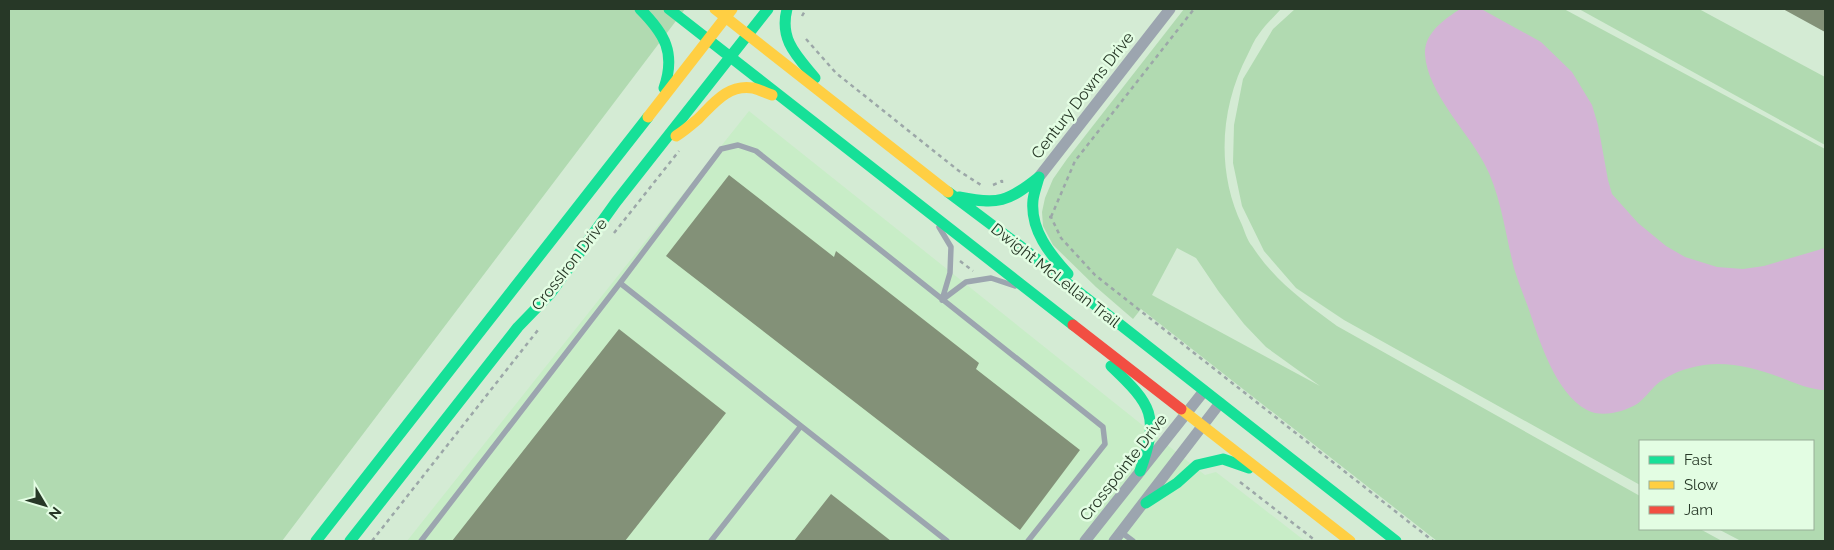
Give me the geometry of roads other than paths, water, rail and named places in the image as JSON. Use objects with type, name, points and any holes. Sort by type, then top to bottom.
[{"type":"main road","points":[[640,9],[662,34],[669,50],[671,63],[668,80],[658,103]]},
{"type":"main road","name":"Dwight McLellan Trail","points":[[669,9],[1350,541]]},
{"type":"main road","name":"Dwight McLellan Trail","points":[[715,9],[729,13],[748,34],[924,174],[1396,541]]},
{"type":"main road","name":"CrossIron Drive","points":[[350,541],[518,327],[550,294],[616,202],[768,9]]},
{"type":"main road","points":[[786,9],[784,27],[787,42],[799,60],[835,103]]},
{"type":"main road","name":"CrossIron Drive","points":[[316,541],[729,13]]},
{"type":"main road","points":[[663,143],[684,131],[717,98],[730,89],[757,88],[791,104]]},
{"type":"main road","points":[[954,196],[993,203],[1008,200],[1039,177]]},
{"type":"main road","points":[[1039,177],[1033,204],[1040,238],[1049,253],[1101,310]]},
{"type":"main road","points":[[1086,335],[1106,361],[1139,393],[1152,420],[1149,448],[1140,471]]},
{"type":"main road","points":[[1146,503],[1177,483],[1197,465],[1210,461],[1223,459],[1267,475]]},
{"type":"street","name":"Century Downs Drive","points":[[1039,177],[1170,9]]},
{"type":"street","name":"Crosspointe Drive","points":[[1085,541],[1204,391]]},
{"type":"street","points":[[1118,537],[1146,503],[1220,403]]},
{"type":"lane","points":[[421,541],[721,150],[738,144],[756,152],[1103,427],[1105,444],[1028,541]]},
{"type":"lane","points":[[931,214],[951,247],[950,272],[942,300]]},
{"type":"lane","points":[[942,300],[966,282],[991,278],[1030,292]]},
{"type":"lane","points":[[620,283],[947,541]]},
{"type":"lane","points":[[711,541],[801,426]]},
{"type":"lane","points":[[1118,537],[1133,541]]}]
